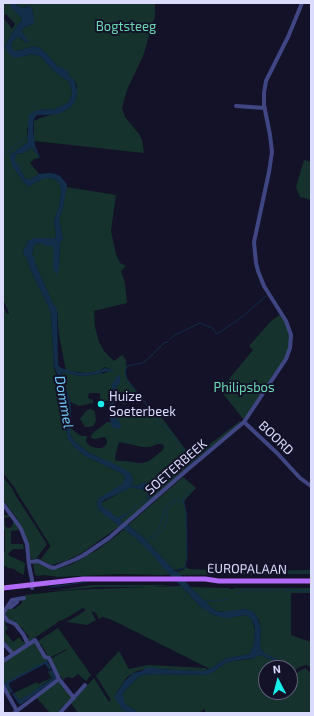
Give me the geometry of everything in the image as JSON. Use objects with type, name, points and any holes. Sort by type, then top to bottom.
[{"type":"main road","name":"EUROPALAAN","points":[[3,589],[83,579],[183,578],[219,581],[311,581]]},
{"type":"street","name":"SOETERBEEK","points":[[29,564],[38,561],[54,568],[84,555],[109,538],[244,422],[286,359],[290,348],[291,336],[286,321],[264,286],[258,271],[254,242],[272,152],[265,108],[264,93],[266,81],[288,37],[302,3]]},
{"type":"street","points":[[236,106],[265,108]]},
{"type":"street","name":"BOORD","points":[[244,422],[272,447],[300,478],[311,486]]},
{"type":"street","points":[[3,504],[18,523],[26,544],[31,586]]},
{"type":"street","points":[[24,598],[19,600],[12,607],[6,607],[3,614],[23,634],[28,644]]},
{"type":"street","points":[[3,661],[35,640],[45,657],[49,658],[59,679],[74,698]]},
{"type":"street","points":[[3,643],[13,654]]},
{"type":"street","points":[[3,686],[15,712],[59,679]]},
{"type":"street","points":[[60,713],[85,685]]},
{"type":"green space","points":[[3,3],[10,3],[12,9],[20,16],[22,20],[6,44],[5,47],[8,53],[21,57],[31,54],[40,56],[55,72],[68,81],[71,86],[72,95],[67,103],[55,109],[38,110],[27,128],[28,142],[10,155],[13,167],[29,187],[45,178],[58,181],[60,185],[61,191],[59,207],[54,221],[55,238],[53,240],[34,238],[28,241],[23,251],[51,314],[54,369],[62,387],[65,401],[67,438],[77,450],[87,457],[121,473],[125,477],[122,484],[99,499],[97,502],[100,511],[121,527],[117,528],[82,553],[66,561],[51,565],[40,560],[50,545],[14,487],[3,473],[3,306],[7,314],[9,313],[3,299],[3,17]],"holes":[[[6,14],[15,24],[12,29],[3,17]]]},
{"type":"green space","name":"Bogtsteeg","points":[[16,3],[155,3],[155,16],[143,56],[127,90],[122,108],[125,117],[142,140],[144,153],[34,141],[34,121],[68,109],[76,99],[77,86],[74,80],[69,76],[68,72],[57,66],[40,48],[33,46],[21,50],[13,50],[11,44],[17,37],[26,43],[29,41],[21,31],[25,27],[32,24],[33,14],[32,8],[27,6],[24,8],[20,7],[17,6]]},
{"type":"green space","points":[[32,147],[39,158],[34,159],[30,163],[39,174],[31,179],[28,179],[25,178],[20,170],[15,161],[15,157],[16,154],[24,153]]},
{"type":"green space","points":[[304,160],[311,162],[311,200],[300,197],[296,187]]},
{"type":"green space","points":[[66,187],[116,195],[111,231],[116,254],[120,263],[126,266],[121,271],[125,283],[127,303],[94,311],[95,327],[99,342],[104,351],[114,361],[122,355],[126,360],[126,377],[136,391],[137,395],[131,401],[124,404],[114,401],[113,395],[120,382],[120,376],[112,392],[109,394],[109,401],[101,401],[100,393],[89,393],[88,398],[93,400],[93,403],[79,406],[72,403],[70,401],[61,371],[85,376],[103,374],[110,371],[110,369],[105,367],[99,371],[87,373],[66,371],[59,335],[57,308],[54,306],[32,254],[36,244],[41,243],[48,246],[53,246],[59,267],[60,243],[63,239],[59,219],[63,207]]},
{"type":"green space","name":"Philipsbos","points":[[281,314],[291,335],[286,359],[244,420],[220,390],[253,350],[249,346],[271,321]]},
{"type":"green space","points":[[90,409],[95,412],[96,421],[93,426],[85,427],[80,419],[86,411]]},
{"type":"green space","points":[[132,409],[142,413],[156,410],[192,458],[240,421],[242,423],[193,462],[125,523],[120,520],[127,515],[126,514],[118,518],[102,507],[101,503],[131,487],[148,491],[148,500],[150,483],[143,483],[137,486],[132,485],[133,478],[130,473],[89,453],[74,441],[69,433],[71,428],[82,436],[87,436],[86,442],[90,446],[102,448],[106,445],[106,438],[95,439],[91,438],[91,436],[107,422],[110,422],[111,425],[121,425],[116,418],[118,410]],"holes":[[[119,442],[150,447],[158,444],[162,444],[164,446],[163,450],[149,461],[143,463],[117,461],[115,459]]]},
{"type":"green space","points":[[3,477],[12,488],[47,544],[36,559],[31,559],[25,535],[18,520],[3,500]]},
{"type":"green space","points":[[183,477],[196,488],[184,503],[186,513],[187,557],[185,567],[174,570],[144,538],[128,525]]},
{"type":"green space","points":[[3,515],[9,515],[11,517],[4,518],[5,526],[8,528],[12,527],[14,521],[19,530],[11,531],[11,544],[23,544],[24,549],[13,549],[8,555],[25,563],[24,575],[15,569],[8,568],[3,565],[3,553],[5,552],[5,531],[3,530]]},
{"type":"green space","points":[[124,529],[148,549],[170,574],[121,574],[58,577],[35,575],[33,563],[37,562],[57,569],[72,564],[97,550]]},
{"type":"green space","points":[[186,567],[189,569],[237,571],[311,570],[311,574],[179,575],[178,572]]},
{"type":"green space","points":[[92,585],[170,585],[152,587],[99,587],[52,591]]},
{"type":"green space","points":[[181,586],[202,608],[216,616],[232,617],[245,615],[250,617],[255,630],[254,645],[250,653],[225,659],[210,669],[112,620],[103,617],[99,619],[96,613],[91,611],[96,620],[87,625],[67,622],[86,610],[83,608],[59,621],[13,652],[3,640],[3,618],[7,622],[5,624],[8,628],[5,632],[13,642],[19,637],[23,642],[29,637],[21,627],[4,614],[7,608],[14,609],[22,603],[22,599],[25,598],[25,595],[92,589]]},
{"type":"green space","points":[[190,587],[230,589],[311,588],[311,593],[291,593],[291,635],[311,642],[311,668],[305,665],[298,668],[298,660],[276,660],[261,650],[261,628],[259,620],[254,613],[246,609],[225,612],[216,611]]},
{"type":"green space","points":[[58,628],[91,675],[86,681],[78,674],[73,678],[67,677],[63,680],[61,676],[59,676],[50,659],[67,649],[49,658],[41,644],[39,644],[38,641]]},
{"type":"green space","points":[[35,642],[48,660],[52,668],[48,661],[4,684],[11,693],[8,693],[3,683],[3,662]]},
{"type":"green space","points":[[119,651],[129,669],[148,665],[206,668],[207,670],[158,669],[155,667],[137,671],[127,677],[117,692],[116,700],[122,708],[129,713],[78,713],[71,703],[94,678],[109,702],[111,700],[96,676]]},
{"type":"green space","points":[[260,655],[272,660],[258,660],[258,700],[298,700],[298,672],[305,668],[311,673],[311,713],[205,713],[205,709],[198,713],[137,713],[123,702],[122,694],[138,677],[143,675],[205,675],[212,673],[225,663],[251,659]]},
{"type":"green space","points":[[49,671],[53,677],[19,700],[14,693],[37,682],[38,684],[51,678],[48,672]]},
{"type":"green space","points":[[59,680],[72,697],[57,713],[50,713],[36,697]]},
{"type":"water","points":[[10,3],[16,3],[17,6],[24,8],[29,6],[32,8],[34,19],[34,23],[25,27],[21,31],[29,41],[26,43],[20,37],[17,37],[11,44],[13,50],[21,50],[33,46],[40,48],[57,66],[67,70],[69,76],[74,80],[77,90],[75,102],[68,109],[59,114],[37,115],[34,119],[33,129],[35,145],[40,158],[32,147],[24,153],[16,154],[15,157],[15,161],[20,167],[20,170],[25,178],[31,179],[39,174],[50,173],[60,176],[67,184],[63,207],[59,219],[63,239],[60,243],[57,276],[53,268],[53,246],[46,246],[41,243],[36,244],[32,254],[54,306],[57,308],[58,365],[61,368],[79,373],[94,372],[106,368],[114,371],[85,376],[61,372],[70,401],[70,435],[74,441],[89,453],[121,467],[130,473],[133,478],[132,485],[137,486],[156,480],[163,485],[148,500],[148,491],[131,487],[104,500],[101,505],[118,518],[126,513],[127,515],[120,520],[144,538],[174,570],[179,573],[190,587],[216,611],[222,612],[244,609],[252,611],[257,617],[261,628],[261,650],[277,660],[272,660],[260,655],[253,658],[225,663],[212,673],[205,675],[143,675],[138,677],[122,694],[124,697],[124,703],[137,713],[129,713],[122,709],[114,697],[124,682],[133,673],[142,671],[145,668],[155,667],[158,669],[207,670],[225,659],[250,653],[254,645],[255,627],[252,620],[246,615],[227,618],[220,617],[202,608],[136,538],[103,514],[98,508],[98,500],[122,484],[125,477],[121,473],[87,457],[77,450],[67,438],[65,401],[62,387],[54,366],[51,314],[23,251],[28,241],[34,238],[55,238],[54,221],[59,207],[61,192],[60,185],[58,181],[45,178],[29,187],[13,167],[10,155],[28,142],[29,115],[38,110],[55,109],[67,103],[72,95],[71,86],[68,81],[55,72],[40,56],[31,54],[15,58],[8,53],[5,47],[6,44],[22,20],[20,16],[12,9]]},
{"type":"water","points":[[118,375],[120,376],[120,382],[113,395],[116,417],[121,425],[121,428],[119,429],[114,428],[111,425],[109,394],[112,392],[113,388],[111,385]]},
{"type":"water","points":[[46,661],[51,668],[49,670],[45,664],[9,683],[13,692],[11,693],[4,684],[4,683]]},
{"type":"water","points":[[52,670],[56,679],[20,705],[12,694],[14,693],[20,700],[53,678],[49,671]]},
{"type":"waterway","points":[[3,155],[28,136]]},
{"type":"waterway","points":[[170,339],[200,323],[212,328],[217,334],[242,317],[266,296]]},
{"type":"waterway","points":[[162,484],[185,464],[186,459],[183,449],[170,432],[153,416],[144,401],[127,380],[125,371],[127,366],[142,363],[147,360],[164,343],[168,342]]},
{"type":"waterway","points":[[184,503],[183,498],[194,487]]},
{"type":"waterway","points":[[126,514],[147,499]]},
{"type":"waterway","points":[[147,540],[158,530],[164,511],[168,504],[173,500],[178,500],[184,503],[186,513],[187,557],[185,567],[176,571]]},
{"type":"waterway","points":[[151,538],[153,539],[161,532],[166,524],[167,510],[175,502]]},
{"type":"waterway","points":[[250,572],[311,572]]},
{"type":"waterway","points":[[50,587],[87,582]]},
{"type":"waterway","points":[[236,594],[243,590],[278,590]]},
{"type":"waterway","points":[[283,590],[311,591]]},
{"type":"waterway","points":[[204,601],[224,600],[229,598]]},
{"type":"place","name":"Huize Soeterbeek","points":[[101,404]]},
{"type":"water label","name":"Dommel","points":[[64,402]]}]
